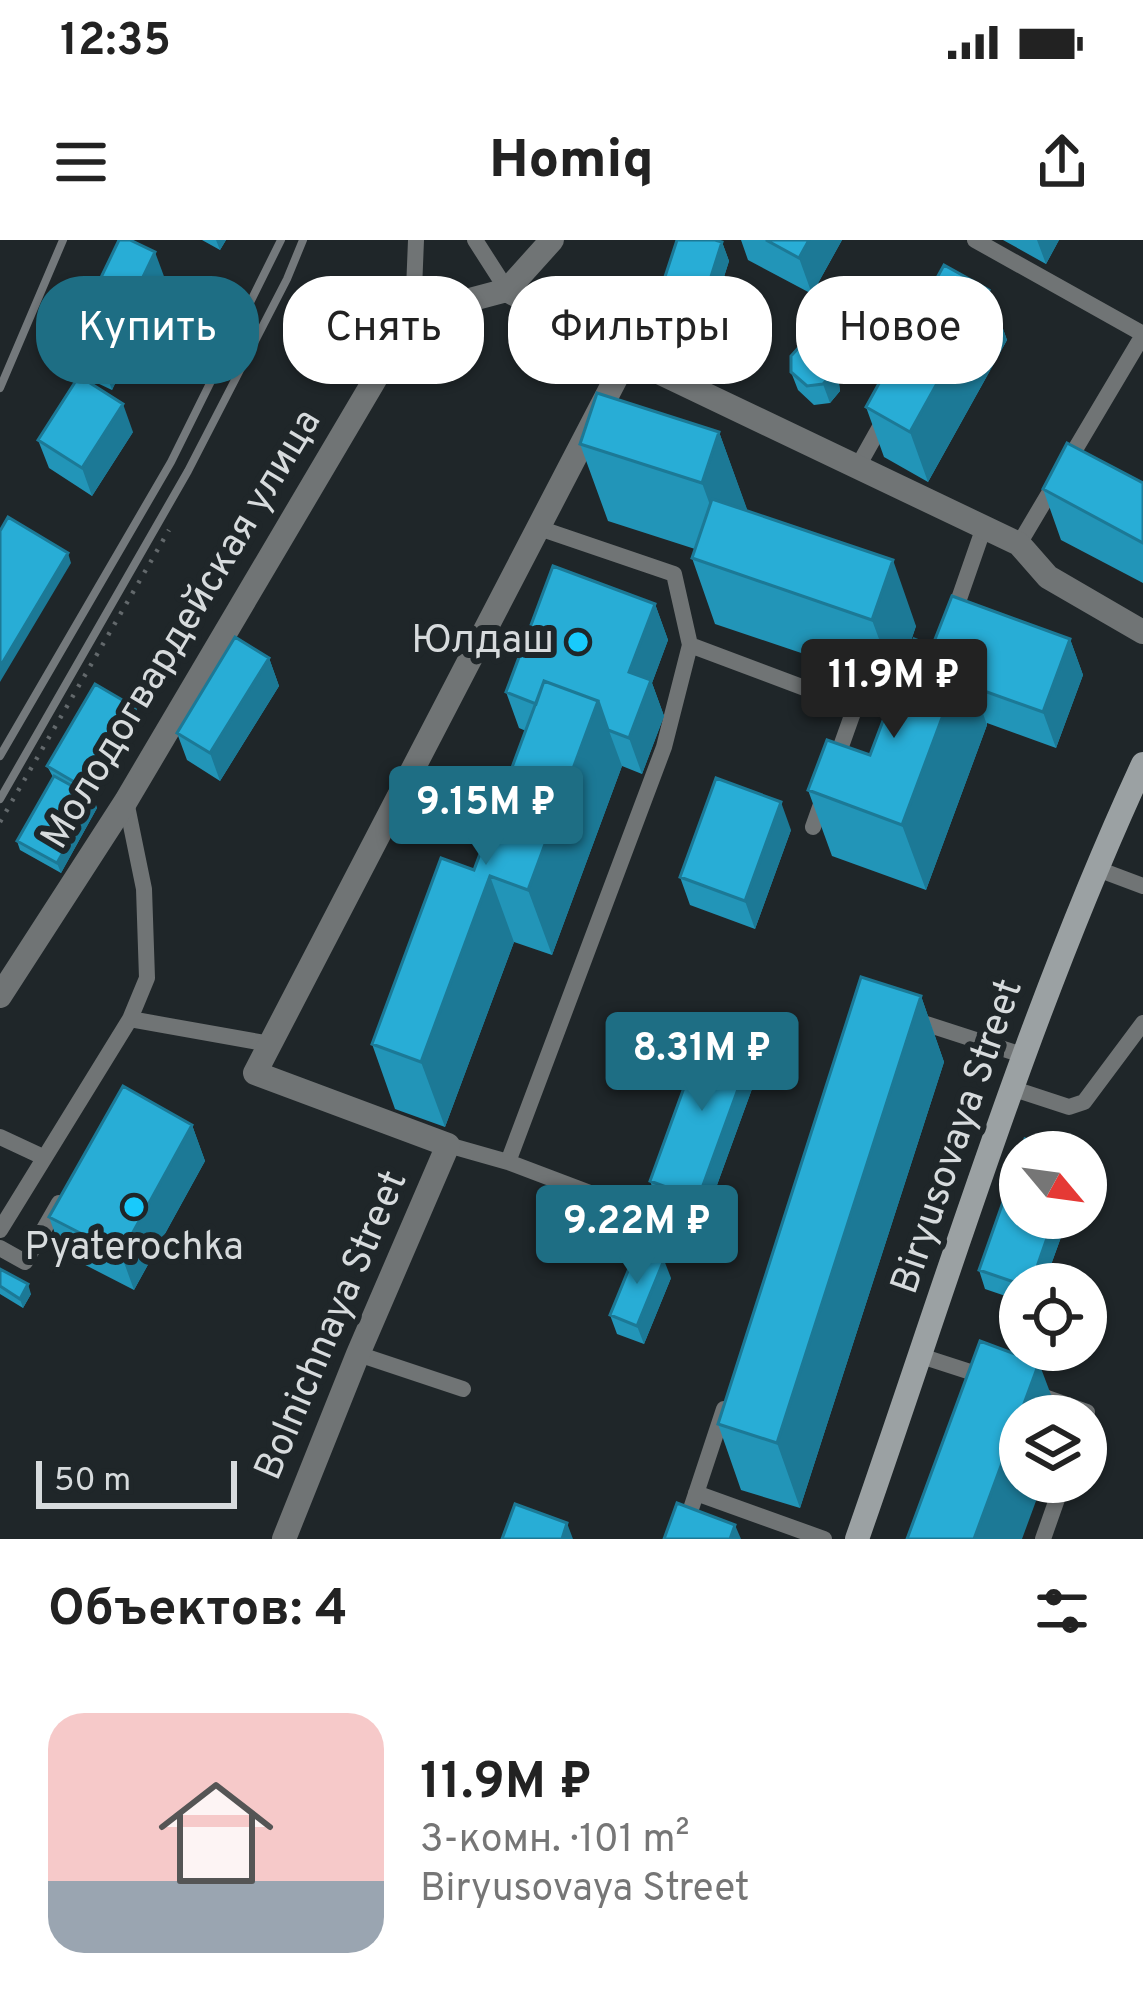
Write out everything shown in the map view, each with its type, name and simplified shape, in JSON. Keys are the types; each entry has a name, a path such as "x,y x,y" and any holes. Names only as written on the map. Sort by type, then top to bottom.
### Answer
{"main road":[{"name":"Biryusovaya Street","path":"857,1539 1022,1055 1095,868 1143,764"}],"street":[{"path":"484,296 507,290 552,240"},
{"name":"Молодогвардейская улица","path":"0,996 126,801 372,384"},
{"path":"270,1044 613,384"},
{"path":"683,384 1018,544 1048,578 1143,632"},
{"name":"Bolnichnaya Street","path":"270,1044 255,1073 448,1145 284,1539"}],"lane":[{"path":"415,276 416,240"},
{"path":"475,240 507,290"},
{"path":"974,240 1143,334 1018,544"},
{"path":"857,468 899,392"},
{"path":"947,631 984,527"},
{"path":"508,1162 664,747 690,645 674,574 539,528"},
{"path":"690,645 855,707 813,827"},
{"path":"0,1230 130,1019 147,978 144,889 126,801"},
{"path":"1095,868 1143,886"},
{"path":"898,1015 1022,1055"},
{"path":"130,1019 270,1044"},
{"path":"1011,1088 1069,1107 1084,1102 1143,1023"},
{"path":"0,1137 43,1156"},
{"path":"448,1145 508,1162 676,1226"},
{"path":"0,1248 25,1262 69,1186"},
{"path":"358,1354 463,1389"},
{"path":"921,1356 1006,1384"},
{"path":"979,1397 986,1377"},
{"path":"681,1539 734,1381"},
{"path":"1026,1391 1038,1395"},
{"path":"695,1493 824,1539"},
{"path":"1043,1539 1056,1503"}],"path":[{"path":"0,822 169,530"}],"building":[{"path":"119,240 155,252 143,276 102,276"},
{"path":"677,240 722,242 711,276 665,276"},
{"path":"766,240 809,240 799,258"},
{"path":"944,265 964,276 938,276"},
{"path":"796,351 796,376 791,372 791,356"},
{"path":"74,384 92,384 123,404 82,468 38,440"},
{"path":"879,384 937,384 910,432 866,407"},
{"path":"597,393 719,432 702,483 580,444"},
{"path":"1067,443 1143,483 1143,543 1043,489"},
{"path":"712,499 893,560 872,620 692,558"},
{"path":"8,517 68,553 0,667 0,531"},
{"path":"553,566 655,604 629,672 651,680 629,738 608,730 598,701 544,681 536,704 506,692"},
{"path":"952,596 1070,639 1043,712 973,687 964,659 932,647"},
{"path":"235,637 269,658 210,753 177,733"},
{"path":"914,639 964,659 902,825 808,790 827,740 870,755"},
{"path":"544,681 598,701 528,890 490,876 421,1062 372,1044 441,858 474,870"},
{"path":"95,684 136,708 88,790 47,766"},
{"path":"54,776 94,798 57,863 17,841"},
{"path":"716,778 781,802 745,901 680,877"},
{"path":"861,977 921,996 777,1443 718,1424"},
{"path":"705,1030 753,1048 698,1199 650,1181"},
{"path":"123,1086 192,1125 121,1254 49,1217"},
{"path":"999,1213 999,1239 1047,1239 1038,1263 999,1263 999,1277 979,1270"},
{"path":"637,1249 664,1260 637,1326 610,1315"},
{"path":"0,1269 28,1284 20,1299 0,1286"},
{"path":"980,1341 999,1348 999,1371 1036,1371 1027,1395 999,1395 999,1471 974,1539 907,1539"},
{"path":"677,1503 735,1525 730,1539 664,1539"},
{"path":"515,1504 567,1523 562,1539 502,1539"}],"railway":[{"path":"0,388 63,240"},
{"path":"0,756 171,462 281,240"},
{"path":"0,799 188,471 303,240"}],"place":[{"name":"Юлдаш","path":"578,642"},
{"name":"Pyaterochka","path":"134,1207"}]}
